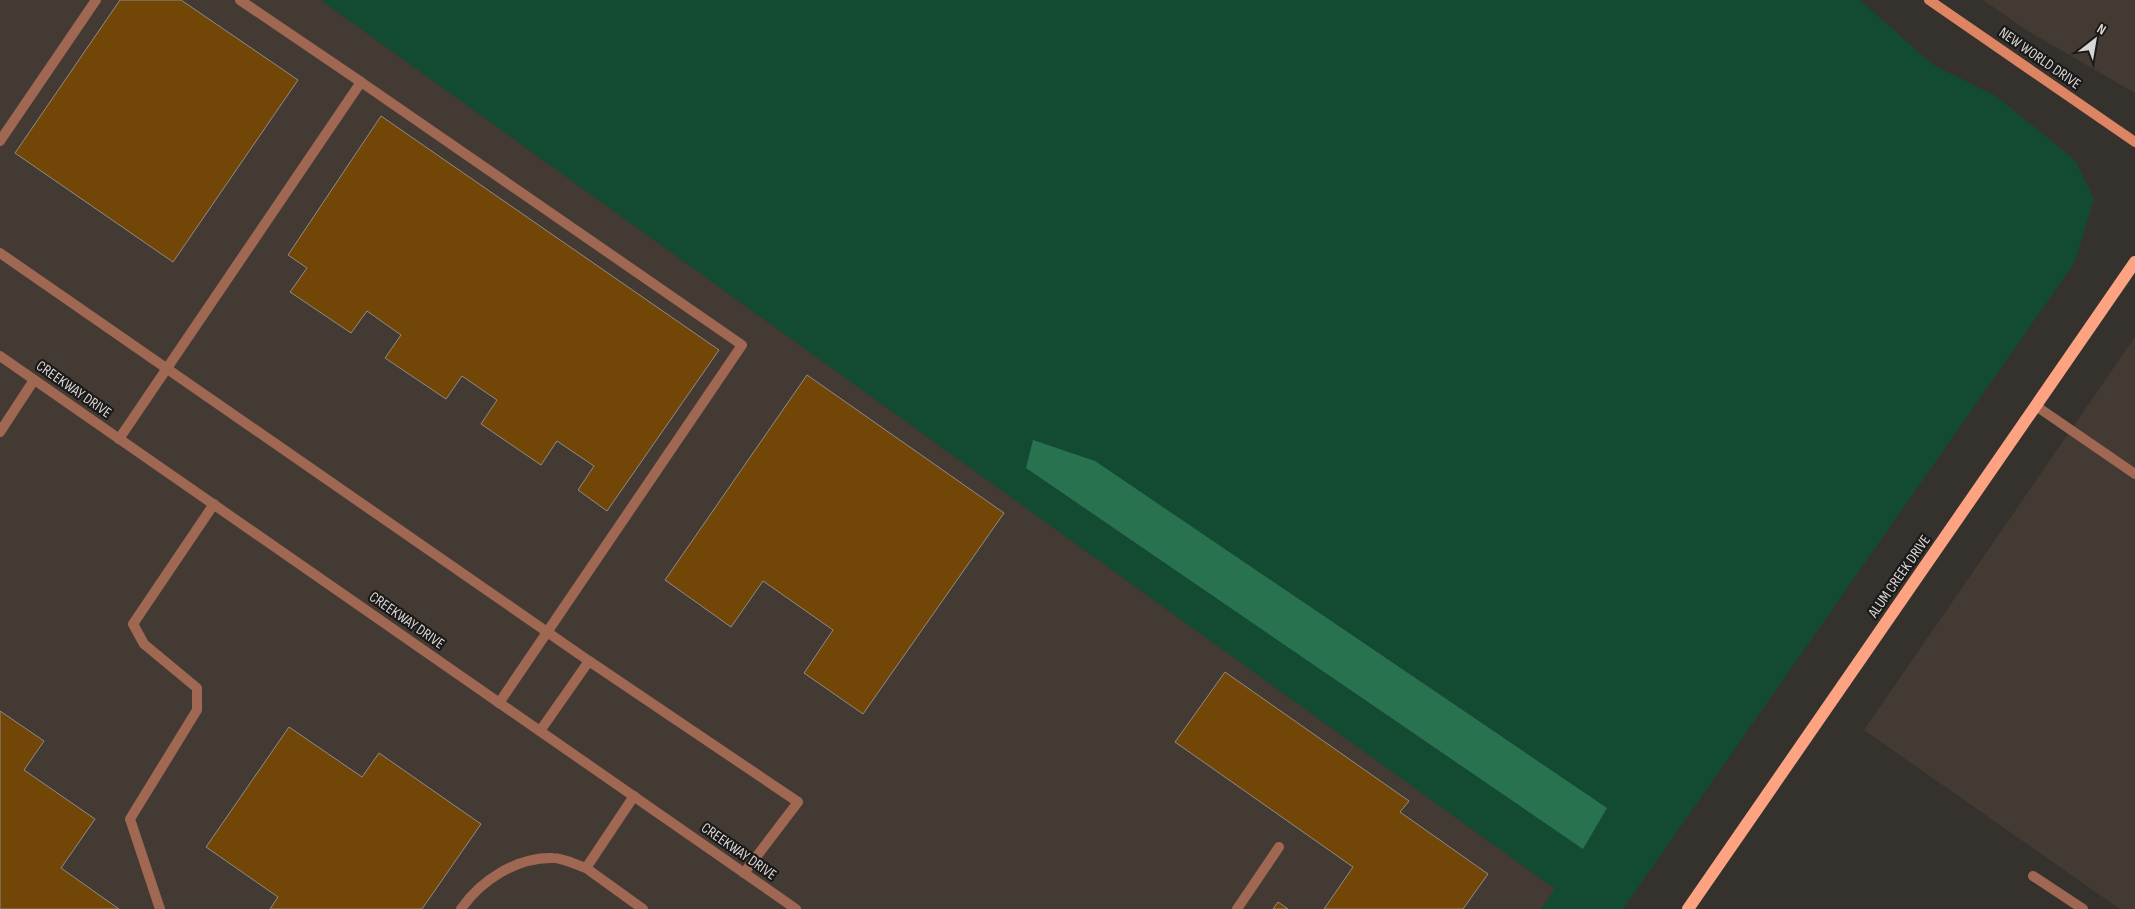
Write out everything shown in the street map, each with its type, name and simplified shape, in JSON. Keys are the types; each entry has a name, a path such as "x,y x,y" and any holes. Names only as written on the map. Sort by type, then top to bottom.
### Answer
{"main road":[{"name":"ALUM CREEK DRIVE","path":"1688,909 2135,262"}],"street":[{"path":"0,141 96,0"},
{"path":"240,0 742,346 548,633 499,702"},
{"name":"NEW WORLD DRIVE","path":"1929,0 2135,142"},
{"path":"119,439 361,82"},
{"path":"0,253 548,633 798,802 744,873"},
{"name":"CREEKWAY DRIVE","path":"0,356 796,909"},
{"path":"0,432 34,380"},
{"path":"2036,406 2135,474"},
{"path":"160,909 130,819 197,710 197,688 144,644 133,624 214,504"},
{"path":"540,731 589,661"},
{"path":"586,868 634,796"},
{"path":"1237,909 1279,847"},
{"path":"461,909 471,894 493,878 529,859 555,858 586,868 642,909"},
{"path":"2033,876 2083,909"}],"shaded area":[{"path":"0,0 321,0 1555,889 1541,909 0,909"},
{"path":"1983,0 2135,0 2135,93 2028,31"},
{"path":"2135,337 2135,909 2120,909 1864,730"}],"green space":[{"path":"321,0 1860,0 1932,64 1996,96 2075,160 2094,199 2075,262 1623,909 1541,909 1555,889"},
{"path":"1033,440 1095,461 1607,808 1583,849 1026,468"}],"building":[{"path":"120,0 181,0 298,80 173,262 15,153"},
{"path":"381,116 719,350 607,511 578,490 594,466 557,441 541,465 481,424 497,400 462,376 446,399 385,358 401,335 367,311 351,333 290,292 307,268 288,255"},
{"path":"807,375 1004,513 863,714 804,673 833,630 763,581 731,627 665,580"},
{"path":"1225,672 1409,801 1400,812 1488,874 1463,909 1324,909 1353,867 1175,742"},
{"path":"0,711 44,741 24,770 95,819 61,868 119,909 0,909"},
{"path":"289,727 362,777 379,753 481,824 422,909 270,909 278,897 206,847"},
{"path":"1278,902 1288,909 1273,909"}]}
